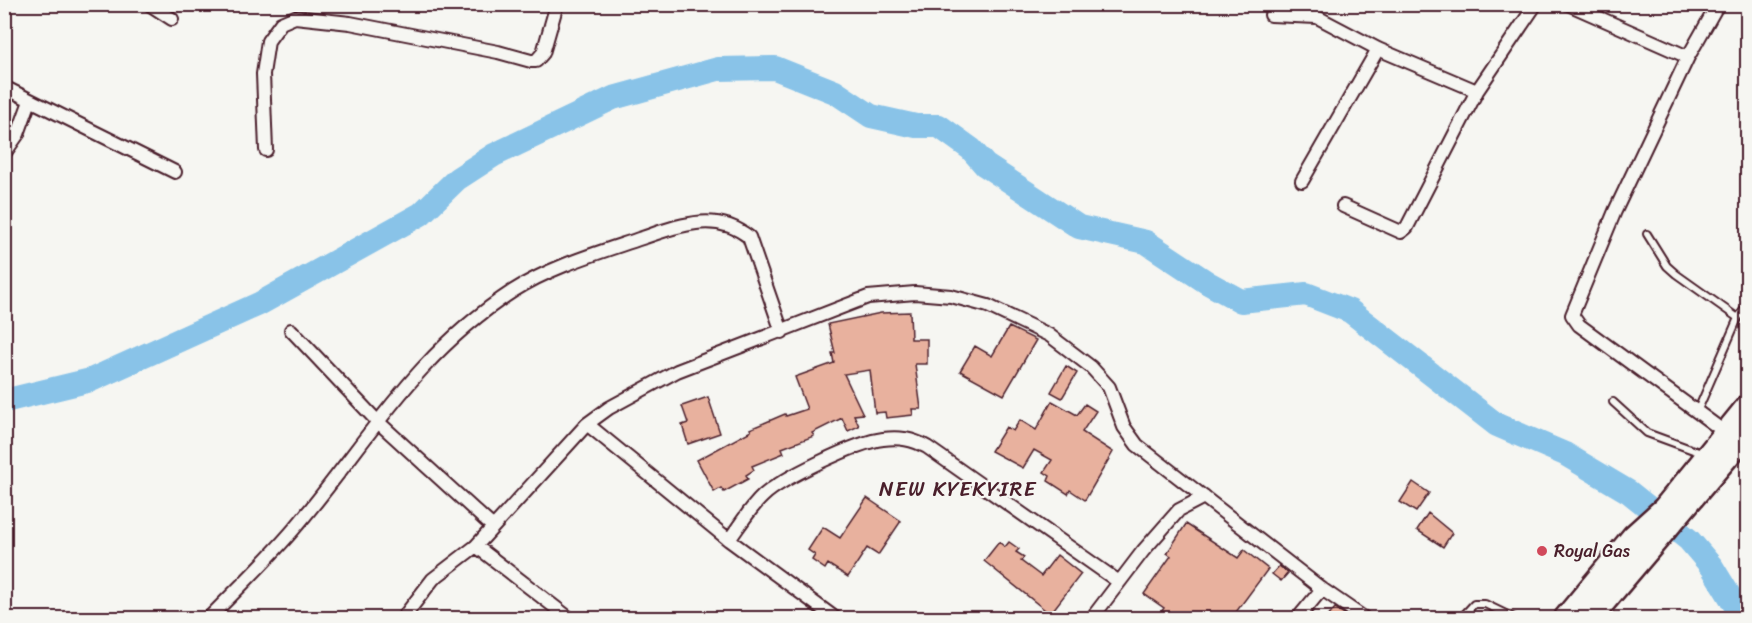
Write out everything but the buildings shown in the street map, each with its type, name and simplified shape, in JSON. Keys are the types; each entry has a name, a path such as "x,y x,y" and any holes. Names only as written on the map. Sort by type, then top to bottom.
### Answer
{"highway":[{"path":"1592,618 1656,543 1664,516 1748,405"},
{"path":"1565,618 1633,537 1664,516 1748,432"}],"street":[{"path":"149,4 172,19"},
{"path":"266,150 263,74 268,41 281,23 295,16 350,23 536,61 543,53 557,4"},
{"path":"1343,206 1388,228 1401,232 1407,227 1477,91 1536,4"},
{"path":"1568,4 1688,57"},
{"path":"1718,4 1688,57 1615,212 1572,315 1579,325 1726,433"},
{"path":"1271,15 1317,17 1378,49 1477,91"},
{"path":"1302,180 1378,49"},
{"path":"4,87 174,172"},
{"path":"4,154 18,134 30,101"},
{"path":"209,618 299,524 376,421 441,348 513,291 559,266 689,222 724,224 749,237 782,332"},
{"path":"403,618 433,579 476,546 587,424 609,408 677,371 868,297 892,294 951,296 988,306 1049,335 1091,367 1108,387 1124,427 1137,445 1322,589 1364,618"},
{"path":"291,330 376,421 493,527"},
{"path":"587,424 729,540 835,618"},
{"path":"729,540 761,498 774,487 833,458 880,439 912,439 927,447 1119,582"},
{"path":"1092,618 1179,510 1204,497"},
{"path":"476,546 569,618"},
{"path":"1298,618 1322,589"}],"lane":[{"path":"1647,234 1667,266 1738,318"},
{"path":"1697,412 1738,318 1748,304"},
{"path":"1613,402 1647,433 1708,455"},
{"path":"1461,618 1474,604 1485,604 1514,618"}],"waterway":[{"path":"4,401 91,380 259,304 421,214 457,179 494,155 613,98 718,69 775,68 835,92 871,116 916,126 939,126 971,149 985,165 1079,227 1146,242 1208,283 1241,301 1306,294 1350,311 1497,425 1565,454 1629,492 1689,540 1712,567 1743,618"}],"place":[{"name":"Royal Gas","path":"1542,551"}],"district":[{"name":"NEW KYEKYIRE","path":"958,489"}]}
